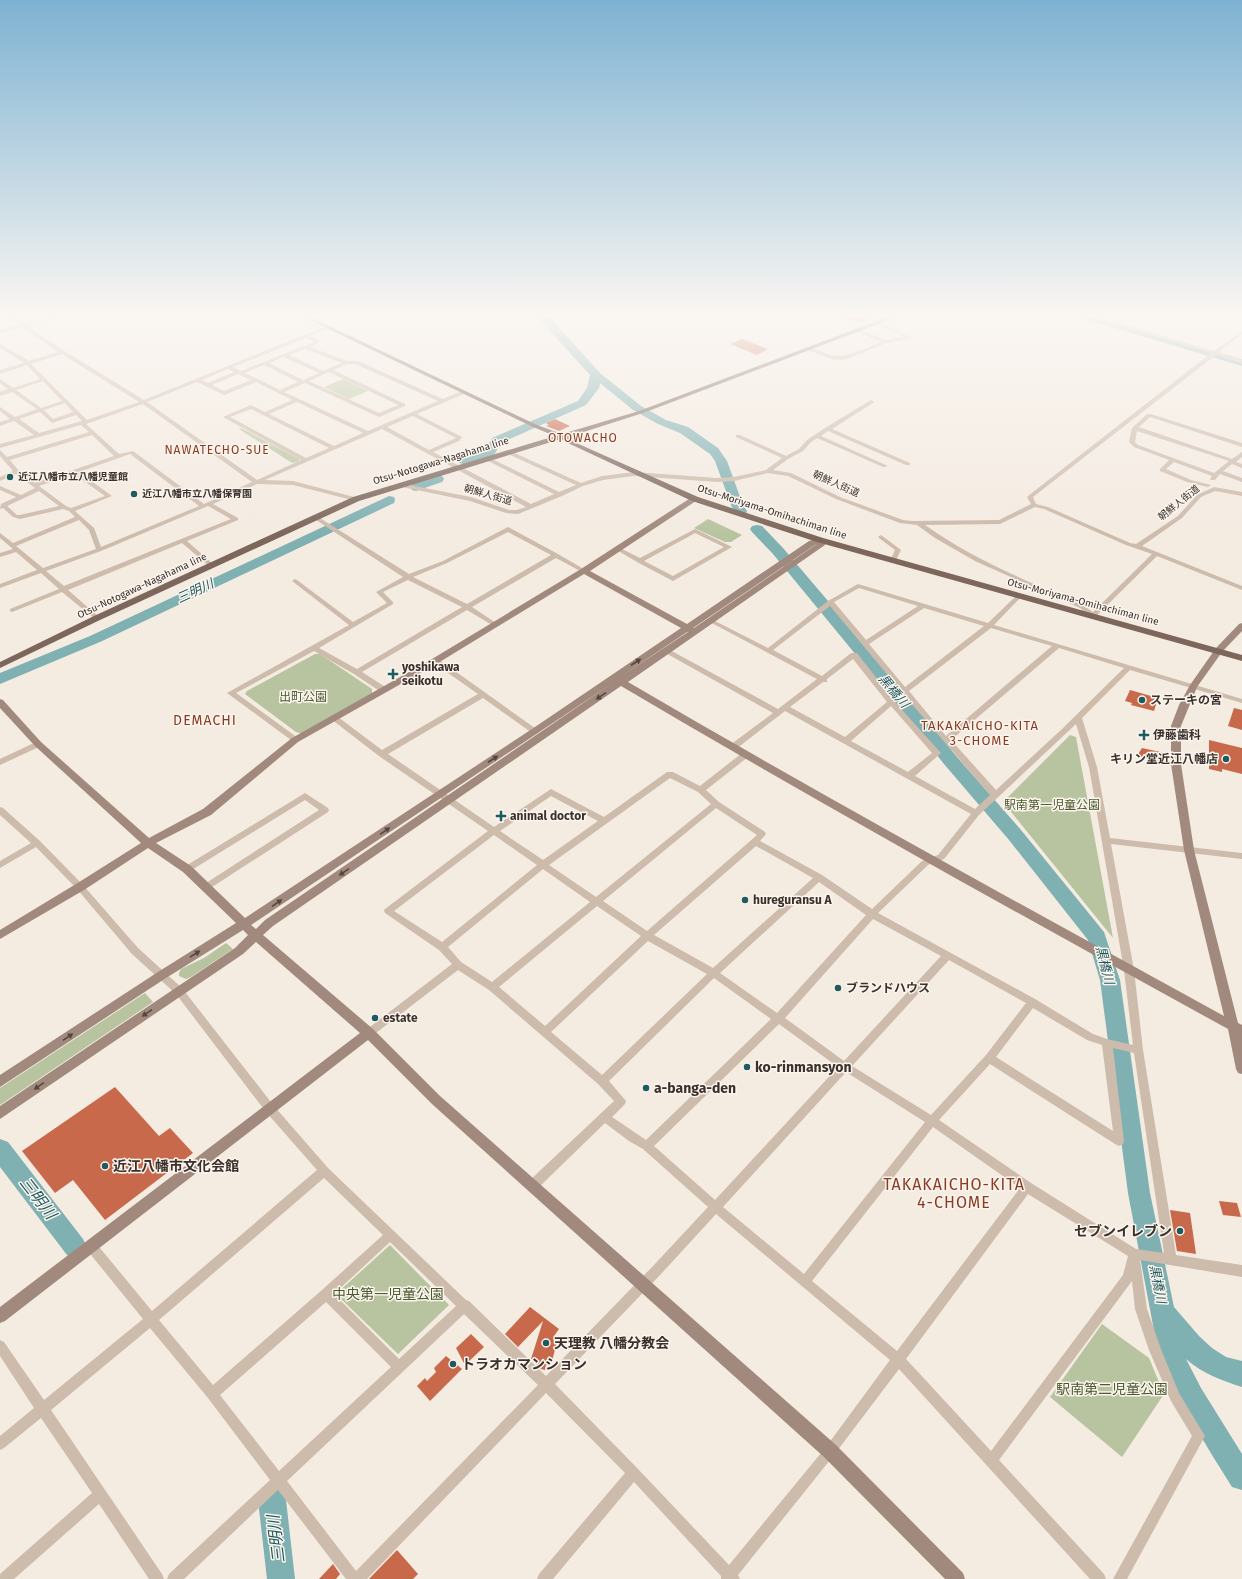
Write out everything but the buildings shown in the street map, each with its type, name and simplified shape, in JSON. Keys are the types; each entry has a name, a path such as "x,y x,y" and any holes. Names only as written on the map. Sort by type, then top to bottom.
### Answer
{"main road":[{"name":"Otsu-Moriyama-Omihachiman line","path":"453,387 531,425 562,436 572,443 644,475 695,500 820,540 1219,650 1242,658"},
{"name":"Otsu-Notogawa-Nagahama line","path":"0,665 97,618 356,499 486,458 652,409 710,387"}],"street":[{"path":"8,387 41,410 52,421 77,413"},
{"path":"0,394 22,387"},
{"path":"52,387 77,413 92,434 120,456"},
{"path":"118,387 143,402 256,482 293,483 356,499"},
{"path":"0,446 84,423 181,387"},
{"path":"211,387 224,393 240,387"},
{"path":"269,387 367,434"},
{"path":"279,392 291,387"},
{"path":"317,387 379,415 404,405 361,387"},
{"path":"410,387 442,401"},
{"path":"1172,387 1030,497 1034,505 1046,508 1128,544 1157,553 1242,588"},
{"path":"0,586 99,550 206,505 333,448 464,392"},
{"path":"265,414 296,400"},
{"path":"0,424 66,401"},
{"path":"768,471 786,458 801,450 809,441 871,402"},
{"path":"306,461 226,417 251,407 333,448"},
{"path":"0,409 38,435"},
{"path":"392,410 405,417"},
{"path":"413,414 459,437 457,440 429,452"},
{"path":"1242,445 1149,416 1135,428 1132,442 1136,446 1172,460 1242,480"},
{"path":"382,427 531,507"},
{"path":"1135,428 1242,466"},
{"path":"827,429 908,464"},
{"path":"6,459 92,434"},
{"path":"738,436 786,458"},
{"path":"817,436 885,466"},
{"path":"0,452 17,472 64,507 71,510 92,529 99,550"},
{"path":"12,610 236,519 206,505 131,452 37,487 1,506 15,516 20,517 64,507"},
{"path":"508,452 581,485"},
{"path":"1172,460 1162,470 1189,481 1211,487 1217,473 1241,455"},
{"path":"486,458 560,495"},
{"name":"朝鮮人街道","path":"399,485 471,499 508,512 518,512 581,485 602,478 625,475 644,475 717,480 734,479 768,471 789,474 838,498 902,522 1000,522 1034,505"},
{"path":"0,472 17,472"},
{"path":"0,479 17,472"},
{"path":"71,510 109,496 75,472"},
{"name":"朝鮮人街道","path":"1137,546 1180,517 1199,496 1211,487 1242,494"},
{"path":"0,488 20,497"},
{"path":"0,935 80,887 148,843 207,812 295,740 335,719 435,661 584,571 695,500"},
{"path":"315,517 408,577 469,608 494,624"},
{"path":"0,555 79,518"},
{"path":"919,523 936,537 996,568 1082,607 1093,616 1157,553"},
{"path":"295,740 231,693 314,648 391,603 379,592 408,577 445,562 508,529 691,630"},
{"path":"618,549 639,561 673,579 728,547 695,531 639,561"},
{"path":"0,535 65,589 97,618"},
{"path":"882,537 898,550 893,560"},
{"path":"0,1113 239,951 269,923 448,800 617,680 795,559 821,546 820,540"},
{"path":"183,541 212,565"},
{"path":"357,672 469,608 556,555"},
{"path":"0,1082 162,975 244,924 535,731 666,651 691,630 711,621 780,569"},
{"path":"295,581 353,625"},
{"path":"769,650 830,602 858,586 1242,701"},
{"path":"847,740 891,702 906,692 990,625 1019,596"},
{"path":"830,602 994,796"},
{"path":"865,644 924,606"},
{"path":"711,621 824,680"},
{"path":"1242,626 1219,650 1193,687 1176,726 1176,764 1189,850 1238,1029 1242,1069"},
{"path":"946,740 1057,646"},
{"path":"314,648 357,672 384,690"},
{"path":"666,651 778,712"},
{"path":"734,748 778,712 786,708 824,680 854,655 891,702 936,753 908,776"},
{"path":"435,661 535,731"},
{"path":"647,1146 779,1018 872,914 925,864 931,860 941,857 976,813 1128,668"},
{"path":"617,680 745,755 931,860 1238,1029"},
{"path":"382,754 482,694"},
{"path":"0,702 38,744 148,843 187,869 256,936 369,1033 436,1100 830,1451 957,1579"},
{"path":"786,708 847,740 908,776 976,813"},
{"path":"1078,717 1093,767 1129,970 1138,1050 1171,1260"},
{"path":"335,719 448,800 544,864 647,936 714,973 779,1018 844,1066 932,1121 1027,1187 1134,1254 1242,1271"},
{"path":"0,762 38,744"},
{"path":"701,790 745,755"},
{"path":"442,946 544,864 670,774 701,790 716,804 762,834 755,842 647,936 545,1032"},
{"path":"532,1186 621,1101 602,1080 492,987 458,965 442,946 388,911 494,831 551,792 604,821"},
{"path":"187,869 305,796 325,810 206,887"},
{"path":"492,987 716,804"},
{"path":"0,810 37,843 80,887 135,951 179,991 270,1108 324,1171 547,1385 634,1473 730,1578 830,1451 1027,1187"},
{"path":"1105,840 1242,856"},
{"path":"755,842 819,877 872,914 1032,1002 1090,1037 1107,1043 1138,1050"},
{"path":"0,865 37,843"},
{"path":"602,1080 714,973 819,877"},
{"path":"358,1579 547,1385 715,1208 844,1066 948,955"},
{"path":"0,1316 458,965"},
{"path":"805,1281 932,1121 989,1058 1032,1002"},
{"path":"989,1058 1119,1141 1107,1043"},
{"path":"604,1117 647,1146 715,1208 898,1359 1099,1579"},
{"path":"0,1444 152,1319 324,1171"},
{"path":"212,1394 326,1294 390,1235"},
{"path":"91,1246 212,1394 354,1579"},
{"path":"991,1461 1128,1277 1134,1254"},
{"path":"1120,1579 1199,1436 1175,1397 1155,1350 1141,1309 1134,1254"},
{"path":"326,1294 399,1367"},
{"path":"174,1579 465,1305"},
{"path":"0,1346 157,1579"},
{"path":"544,1579 634,1473"},
{"path":"4,1579 100,1494"}],"green space":[{"path":"324,387 359,387 368,391 349,399"},
{"path":"241,428 299,459 299,461 292,463 239,429"},
{"path":"708,519 742,535 731,542 725,542 694,528"},
{"name":"出町公園","path":"315,654 320,654 372,689 372,694 304,734 296,732 245,694 247,691"},
{"name":"駅南第一児童公園","path":"1070,735 1076,737 1113,938 1003,802"},
{"path":"226,943 233,949 191,977 186,979 179,976 181,969 204,958"},
{"path":"145,993 153,1002 0,1105 0,1088"},
{"name":"中央第一児童公園","path":"390,1245 449,1305 398,1354 336,1294"},
{"name":"駅南第二児童公園","path":"1102,1324 1149,1358 1164,1394 1122,1457 1050,1397"}],"waterway":[{"name":"三明川","path":"463,460 490,452 496,441 582,403 593,387"},
{"name":"黒橋川","path":"611,387 637,408 662,422 684,430 714,451 721,461 737,505 741,511"},
{"name":"三明川","path":"416,487 438,479"},
{"name":"三明川","path":"0,679 95,639 389,500"},
{"name":"黒橋川","path":"757,529 778,551 895,691 950,760 1015,835 1097,937 1110,980 1139,1193 1172,1357 1192,1397 1221,1446 1242,1477"},
{"name":"三明川","path":"0,1149 75,1247"},
{"path":"1167,1316 1184,1338 1203,1357 1221,1367 1242,1374"},
{"name":"三明川","path":"272,1500 281,1579"}],"place":[{"name":"近江八幡市立八幡児童館","path":"10,477"},
{"name":"近江八幡市立八幡保育園","path":"134,494"},
{"name":"yoshikawa seikotu","path":"393,674"},
{"name":"ステーキの宮","path":"1142,700"},
{"name":"伊藤歯科","path":"1144,735"},
{"name":"キリン堂近江八幡店","path":"1226,759"},
{"name":"animal doctor","path":"501,816"},
{"name":"hureguransu A","path":"745,900"},
{"name":"ブランドハウス","path":"838,988"},
{"name":"estate","path":"375,1018"},
{"name":"ko-rinmansyon","path":"747,1067"},
{"name":"a-banga-den","path":"646,1088"},
{"name":"近江八幡市文化会館","path":"105,1166"},
{"name":"セブンイレブン","path":"1180,1231"},
{"name":"天理教 八幡分教会","path":"546,1343"},
{"name":"トラオカマンション","path":"453,1364"}],"district":[{"name":"OTOWACHO","path":"583,438"},
{"name":"NAWATECHO-SUE","path":"217,450"},
{"name":"DEMACHI","path":"205,720"},
{"name":"TAKAKAICHO-KITA 3-CHOME","path":"980,732"},
{"name":"TAKAKAICHO-KITA 4-CHOME","path":"954,1193"}]}
